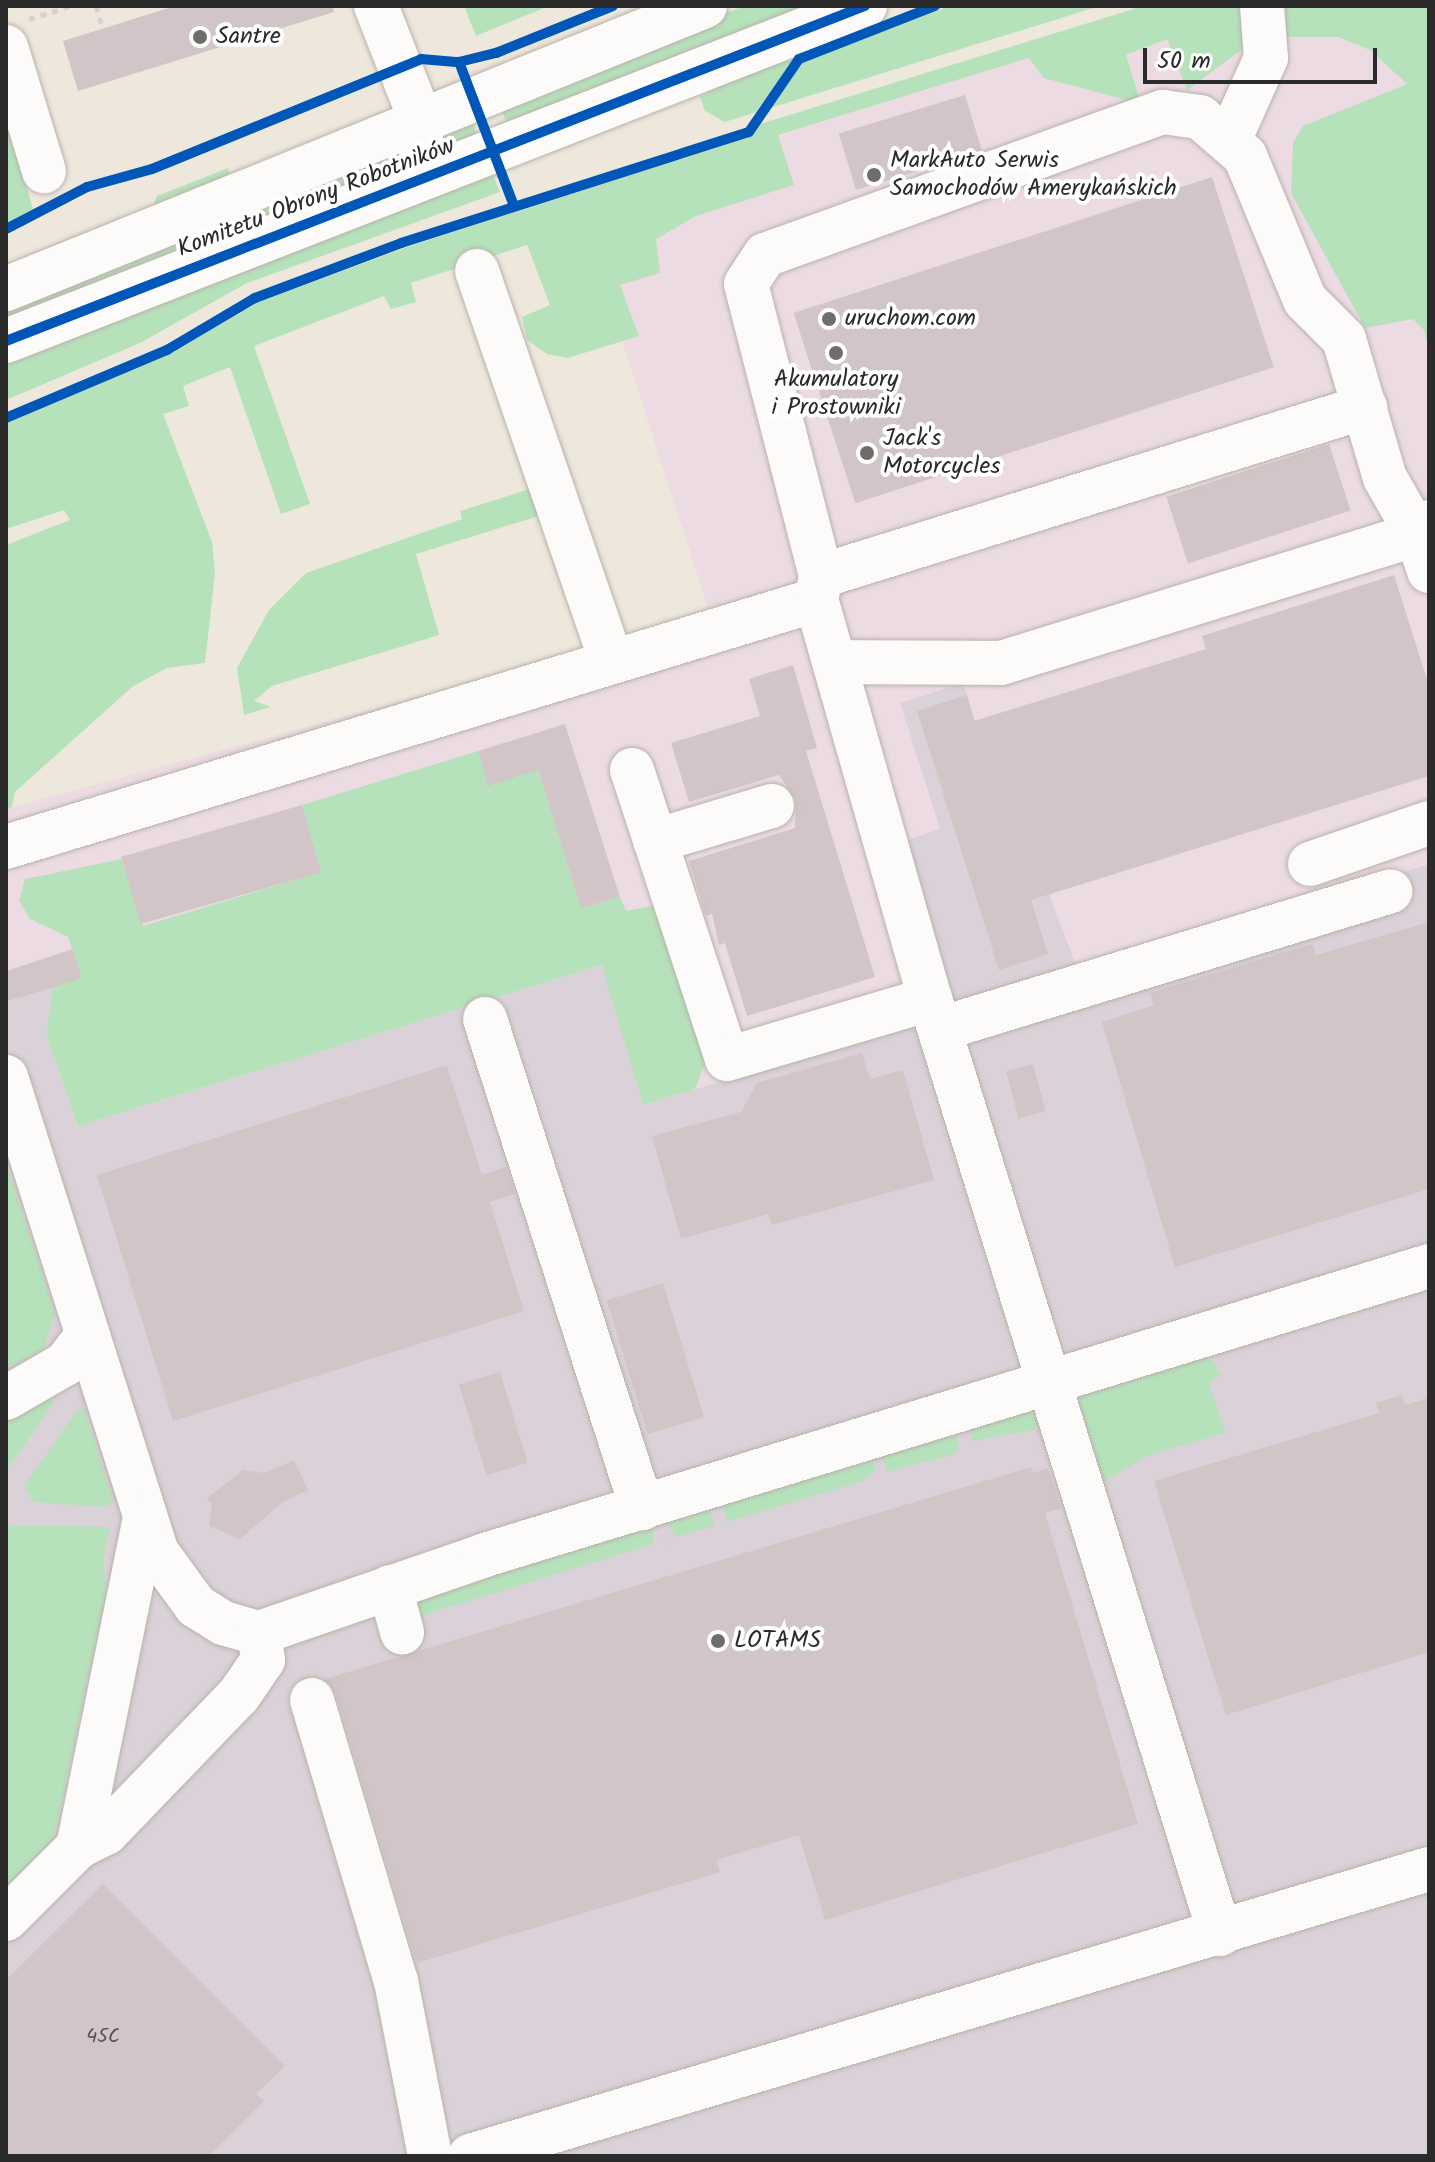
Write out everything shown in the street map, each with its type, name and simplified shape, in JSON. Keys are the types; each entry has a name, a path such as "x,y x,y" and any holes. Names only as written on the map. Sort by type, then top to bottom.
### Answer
{"street":[{"path":"376,6 421,121 420,160 408,184"},
{"name":"Komitetu Obrony Robotników","path":"6,289 705,6"},
{"name":"Komitetu Obrony Robotników","path":"6,341 865,6"},
{"path":"1230,138 1266,58 1262,6"},
{"path":"10,36 44,171"},
{"path":"835,662 1001,663 1425,542 1385,478 1344,339 1305,300 1261,185 1230,138 1200,117 1163,112 765,255 746,284 752,323 835,662 935,1014 1220,1934"},
{"path":"477,271 611,661"},
{"path":"6,847 611,661 818,588 1365,407"},
{"path":"632,770 727,1059 935,1014 1390,891"},
{"path":"655,841 772,806"},
{"path":"1310,864 1429,823"},
{"path":"485,1019 642,1508"},
{"path":"6,1077 156,1551 196,1606 223,1623 259,1633 390,1587 1429,1266"},
{"path":"6,1398 65,1364 88,1335"},
{"path":"78,1847 145,1518"},
{"path":"390,1587 402,1632"},
{"path":"6,1919 78,1847 106,1833 239,1695 263,1660 259,1633"},
{"path":"312,1700 396,1981 430,2156"},
{"path":"470,2156 1429,1869"}],"path":[{"path":"10,36 70,6"},
{"path":"96,6 103,29"}],"shaded area":[{"path":"1197,6 1429,6 1429,864 1079,973 1049,895 1031,900 962,683 900,703 940,830 900,842 951,1012 643,1105 53,984 82,978 72,950 6,971 6,809 711,617 578,204 644,177"},
{"name":"LOTAMS","path":"963,683 1031,899 1049,894 1079,973 1429,864 1429,2156 6,2156 6,1003 53,984 46,1035 78,1126 603,965 643,1105 951,1012 899,843 940,829 900,703"}],"green space":[{"path":"464,6 549,6 476,36"},
{"path":"744,6 818,6 508,126 499,105"},
{"path":"920,6 796,55 756,112 725,122 705,111 700,97 737,77"},
{"path":"950,6 1100,6 770,108 802,62"},
{"path":"1143,6 1247,6 1252,42 1187,90 1167,39 1126,55 1141,104 1044,78 1029,58 778,135 794,185 696,216 656,239 660,273 620,285 639,336 568,358 547,354 527,340 522,317 550,305 527,245 411,283 416,302 391,309 384,296 254,346 310,504 281,514 230,367 183,386 189,406 163,414 212,542 215,573 205,663 167,668 132,687 15,792 12,807 6,809 6,545 70,520 64,510 6,529 6,423 172,353 259,302 410,246 752,136 760,124"},
{"path":"1283,6 1429,6 1429,350 1424,330 1413,319 1365,328 1291,193 1293,143 1303,126 1407,84 1370,50 1338,37 1287,37"},
{"path":"6,115 33,209 6,223"},
{"path":"470,116 478,138 442,150 443,135"},
{"path":"406,143 409,154 389,172 6,321 6,306"},
{"path":"228,168 232,180 152,208 157,196"},
{"path":"491,170 500,192 247,283 140,343 6,400 6,359"},
{"path":"536,487 545,514 416,554 439,635 272,686 254,701 271,707 244,715 237,668 269,610 306,573 462,519 460,511"},
{"path":"478,751 488,785 538,770 581,908 620,897 626,911 657,905 705,1063 695,1089 643,1105 602,965 78,1126 46,1035 53,984 82,978 68,937 30,919 19,901 25,879 122,859 143,926 321,872 302,805"},
{"path":"6,1163 55,1314 43,1349 6,1369"},
{"path":"1206,1351 1221,1375 1209,1383 1225,1433 1149,1455 1105,1481 1098,1480 1067,1396"},
{"path":"46,1396 54,1402 6,1471 6,1412"},
{"path":"1039,1405 1041,1424 1032,1430 973,1441 970,1423"},
{"path":"78,1409 84,1409 113,1501 104,1507 33,1502 24,1486"},
{"path":"954,1429 959,1447 954,1454 888,1472 881,1454"},
{"path":"872,1457 876,1469 863,1481 727,1522 722,1501"},
{"path":"709,1505 714,1526 676,1537 664,1520"},
{"path":"653,1524 653,1544 414,1618 405,1597"},
{"path":"6,1525 110,1527 103,1559 106,1589 48,1854 6,1895"}],"building":[{"path":"175,6 333,6 334,12 78,91 63,41"},
{"path":"965,95 982,151 856,190 839,134"},
{"path":"1212,177 1274,367 855,503 794,313"},
{"path":"1329,444 1351,511 1188,563 1166,497"},
{"path":"1394,575 1429,686 1429,776 1031,900 1048,954 999,970 917,711 967,695 974,721 1206,649 1202,636"},
{"path":"793,665 817,748 806,751 875,977 747,1016 725,943 719,945 712,914 706,916 689,861 795,828 796,800 779,775 689,802 671,743 760,716 749,679"},
{"path":"565,724 620,897 581,908 538,770 488,786 478,751"},
{"path":"302,805 321,872 141,924 121,857"},
{"path":"1429,922 1429,1189 1175,1267 1102,1022 1154,1005 1150,993 1205,976 1312,944 1316,955"},
{"path":"73,949 82,978 6,1002 6,971"},
{"path":"862,1053 870,1079 903,1070 934,1180 772,1225 768,1214 681,1239 652,1136 741,1112 757,1083"},
{"path":"1033,1064 1046,1111 1019,1119 1006,1071"},
{"path":"447,1065 482,1175 506,1167 515,1194 490,1202 524,1311 173,1421 97,1175"},
{"path":"663,1283 704,1417 648,1434 607,1300"},
{"path":"500,1372 528,1463 487,1475 459,1385"},
{"path":"1402,1395 1405,1405 1429,1398 1429,1652 1226,1715 1154,1481 1379,1413 1376,1403"},
{"path":"294,1460 308,1490 284,1501 240,1539 209,1526 212,1504 207,1498 243,1470 264,1473"},
{"path":"1031,1467 1033,1473 1048,1468 1061,1508 1045,1513 1138,1824 825,1920 799,1835 716,1860 720,1872 417,1963 336,1693 325,1679"},
{"path":"103,1884 285,2066 256,2094 264,2101 209,2156 6,2156 6,1980"}],"cycle path":[{"path":"6,229 87,187 152,169 421,59 459,62 496,53 613,6"},
{"path":"6,341 865,6"},
{"path":"6,418 167,350 255,298 401,243 749,132 799,59 935,6"},
{"path":"459,62 514,206"}],"place":[{"name":"Santre","path":"200,37"},
{"name":"MarkAuto Serwis Samochodów Amerykańskich","path":"874,175"},
{"name":"uruchom.com","path":"829,319"},
{"name":"Akumulatory i Prostowniki","path":"836,353"},
{"name":"Jack's Motorcycles","path":"867,453"},
{"name":"LOTAMS","path":"718,1641"}]}
